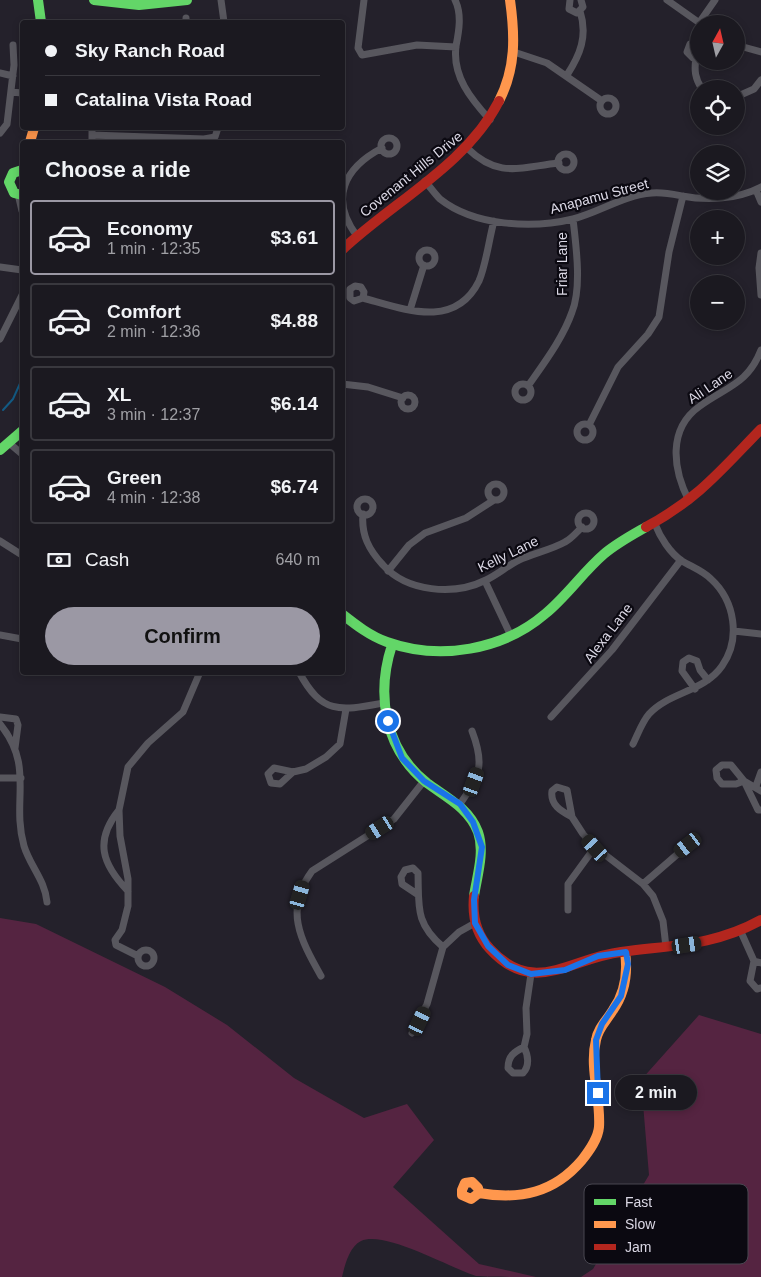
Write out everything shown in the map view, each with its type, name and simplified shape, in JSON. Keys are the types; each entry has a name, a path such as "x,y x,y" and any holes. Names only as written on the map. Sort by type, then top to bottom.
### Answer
{"street":[{"path":"42,0 42,20"},
{"path":"94,0 139,5 187,0"},
{"path":"221,0 224,20"},
{"path":"368,0 364,0 358,48 362,55 417,45 456,47"},
{"path":"454,0 460,28 456,47 456,64 462,85 490,120"},
{"name":"Covenant Hills Drive","path":"345,247 467,148 490,120 501,98 514,52 510,0"},
{"path":"570,0 569,9 574,12 580,12"},
{"path":"580,12 583,7 581,0"},
{"path":"667,0 690,16"},
{"path":"705,15 715,0"},
{"path":"567,75 578,59 584,41 584,22 580,12"},
{"path":"690,44 687,49 690,57"},
{"path":"0,133 7,124 13,76 13,45"},
{"path":"745,48 761,52"},
{"path":"514,52 547,63 602,101"},
{"path":"0,73 13,76"},
{"path":"745,93 754,89 761,80"},
{"path":"11,92 20,93"},
{"path":"196,140 215,137 217,130"},
{"path":"92,135 156,140"},
{"path":"345,183 357,165 382,148"},
{"path":"467,148 486,163 499,168 516,170 559,163"},
{"path":"20,171 13,173 5,182 20,195"},
{"name":"Anapamu Street","path":"425,181 440,199 456,208 494,221 520,224 574,219 641,194 661,192 683,196 731,198 759,189"},
{"path":"759,189 761,202"},
{"path":"590,425 618,367 648,334 659,317 668,252 683,196"},
{"path":"345,216 348,224 357,236"},
{"name":"Friar Lane","path":"528,386 564,330 573,311 576,297 577,250 574,219"},
{"path":"363,298 410,310 434,313 458,307 470,294 479,279 494,221"},
{"path":"761,252 759,268 761,295"},
{"path":"410,310 424,265"},
{"path":"0,267 20,270"},
{"path":"0,337 20,299"},
{"name":"Ali Lane","path":"689,501 678,478 676,468 675,453 681,430 693,412 747,376 761,350"},
{"path":"345,384 368,387 403,398"},
{"path":"345,616 392,645 428,651 460,652 490,645 511,636 534,622 560,601 605,553 623,540 655,524 689,501 713,481 761,429"},
{"path":"0,450 20,433"},
{"path":"9,443 20,452"},
{"path":"388,571 409,545 425,533 466,518 494,500"},
{"name":"Kelly Lane","path":"363,514 364,537 372,554 388,571 404,582 429,588 454,588 485,581 513,563 565,542 582,527"},
{"path":"633,744 643,723 653,710 708,680 725,662 731,649 734,630 730,608 720,589 707,576 681,560 664,541 655,524"},
{"path":"0,541 20,554"},
{"name":"Alexa Lane","path":"551,717 612,650 681,560"},
{"path":"485,581 511,636"},
{"path":"734,630 761,634"},
{"path":"0,635 20,639"},
{"path":"392,645 384,675 384,703 402,758 424,781 460,804 473,822 482,847 474,900 475,923 488,946 508,965 531,974 565,970 598,956 715,940 742,932 761,920"},
{"path":"694,689 688,677 682,671 683,662 689,658 697,661 700,670 708,680"},
{"path":"138,956 116,944 126,914 128,891 128,879 120,836 119,810 128,767 148,743 183,712 199,675"},
{"path":"302,675 310,692 324,704 346,710 384,703"},
{"path":"293,772 326,758 340,744 346,710"},
{"path":"0,717 16,719 18,725 15,749"},
{"path":"0,724 11,737 20,762 21,824 24,846 46,887 47,902"},
{"path":"460,804 474,782 480,766 480,751 472,731"},
{"path":"761,772 758,789 744,781 751,799 758,810 761,810"},
{"path":"0,778 21,778"},
{"path":"321,976 308,953 297,926 297,906 303,884 312,871 394,819 424,781"},
{"path":"119,810 105,830 106,854 109,868 128,891"},
{"path":"572,817 595,848 643,884 653,896 660,911 666,947"},
{"path":"643,884 688,845"},
{"path":"568,910 568,884 595,848"},
{"path":"417,894 421,917 429,935 443,947"},
{"path":"412,1033 428,1004 443,947 459,932 475,923"},
{"path":"742,932 757,962 750,981 757,988 761,988"},
{"path":"478,1193 514,1198 538,1193 575,1169 589,1151 599,1132 596,1040 602,1024 621,996 628,964 626,952"},
{"path":"524,1047 527,1034 526,1008 531,974"}],"shaded area":[{"path":"0,918 36,924 165,987 227,1025 294,1078 364,1118 407,1104 434,1140 393,1187 479,1264 536,1277 476,1276 418,1251 401,1245 372,1239 361,1241 353,1247 342,1277 0,1277"},
{"path":"699,1015 761,1034 761,1277 581,1277 593,1269 596,1264 748,1264 748,1184 644,1184 649,1175 641,1080"}],"waterway":[{"path":"3,410 13,399 20,383"}],"traffic: fast":[{"path":"38,0 41,20"},
{"path":"94,0 139,5 187,0"},
{"path":"20,171 13,173 9,182 14,193 20,194"},
{"path":"0,450 20,433"},
{"path":"345,616 375,637 407,648 449,651 491,644 510,636 545,614 561,600 604,554 646,527"},
{"path":"392,645 385,682 387,720 401,754 412,769 427,783 463,810 469,816 478,832 481,848 474,896"}],"traffic: slow":[{"path":"499,101 509,76 513,52 510,0"},
{"path":"31,140 33,130"},
{"path":"479,1193 478,1188 472,1182 465,1183 462,1190 462,1195 471,1199 479,1193 494,1195 522,1194 548,1187 571,1171 593,1145 599,1127 594,1051 599,1032 623,990 626,975 625,952"}],"traffic: jam":[{"path":"345,247 449,163 485,124 499,101"},
{"path":"646,527 680,506 708,483 761,429"},
{"path":"474,896 476,924 485,943 506,963 522,971 537,973 553,971 621,952 709,940 744,929 761,920"}],"route":[{"path":"388,721 402,758 424,781 460,804 473,822 482,847 480,872 474,900 475,923 488,946 508,965 531,974 565,970 598,956 626,952 628,964 621,996 613,1011 602,1024 596,1040 596,1081 598,1093"}]}
